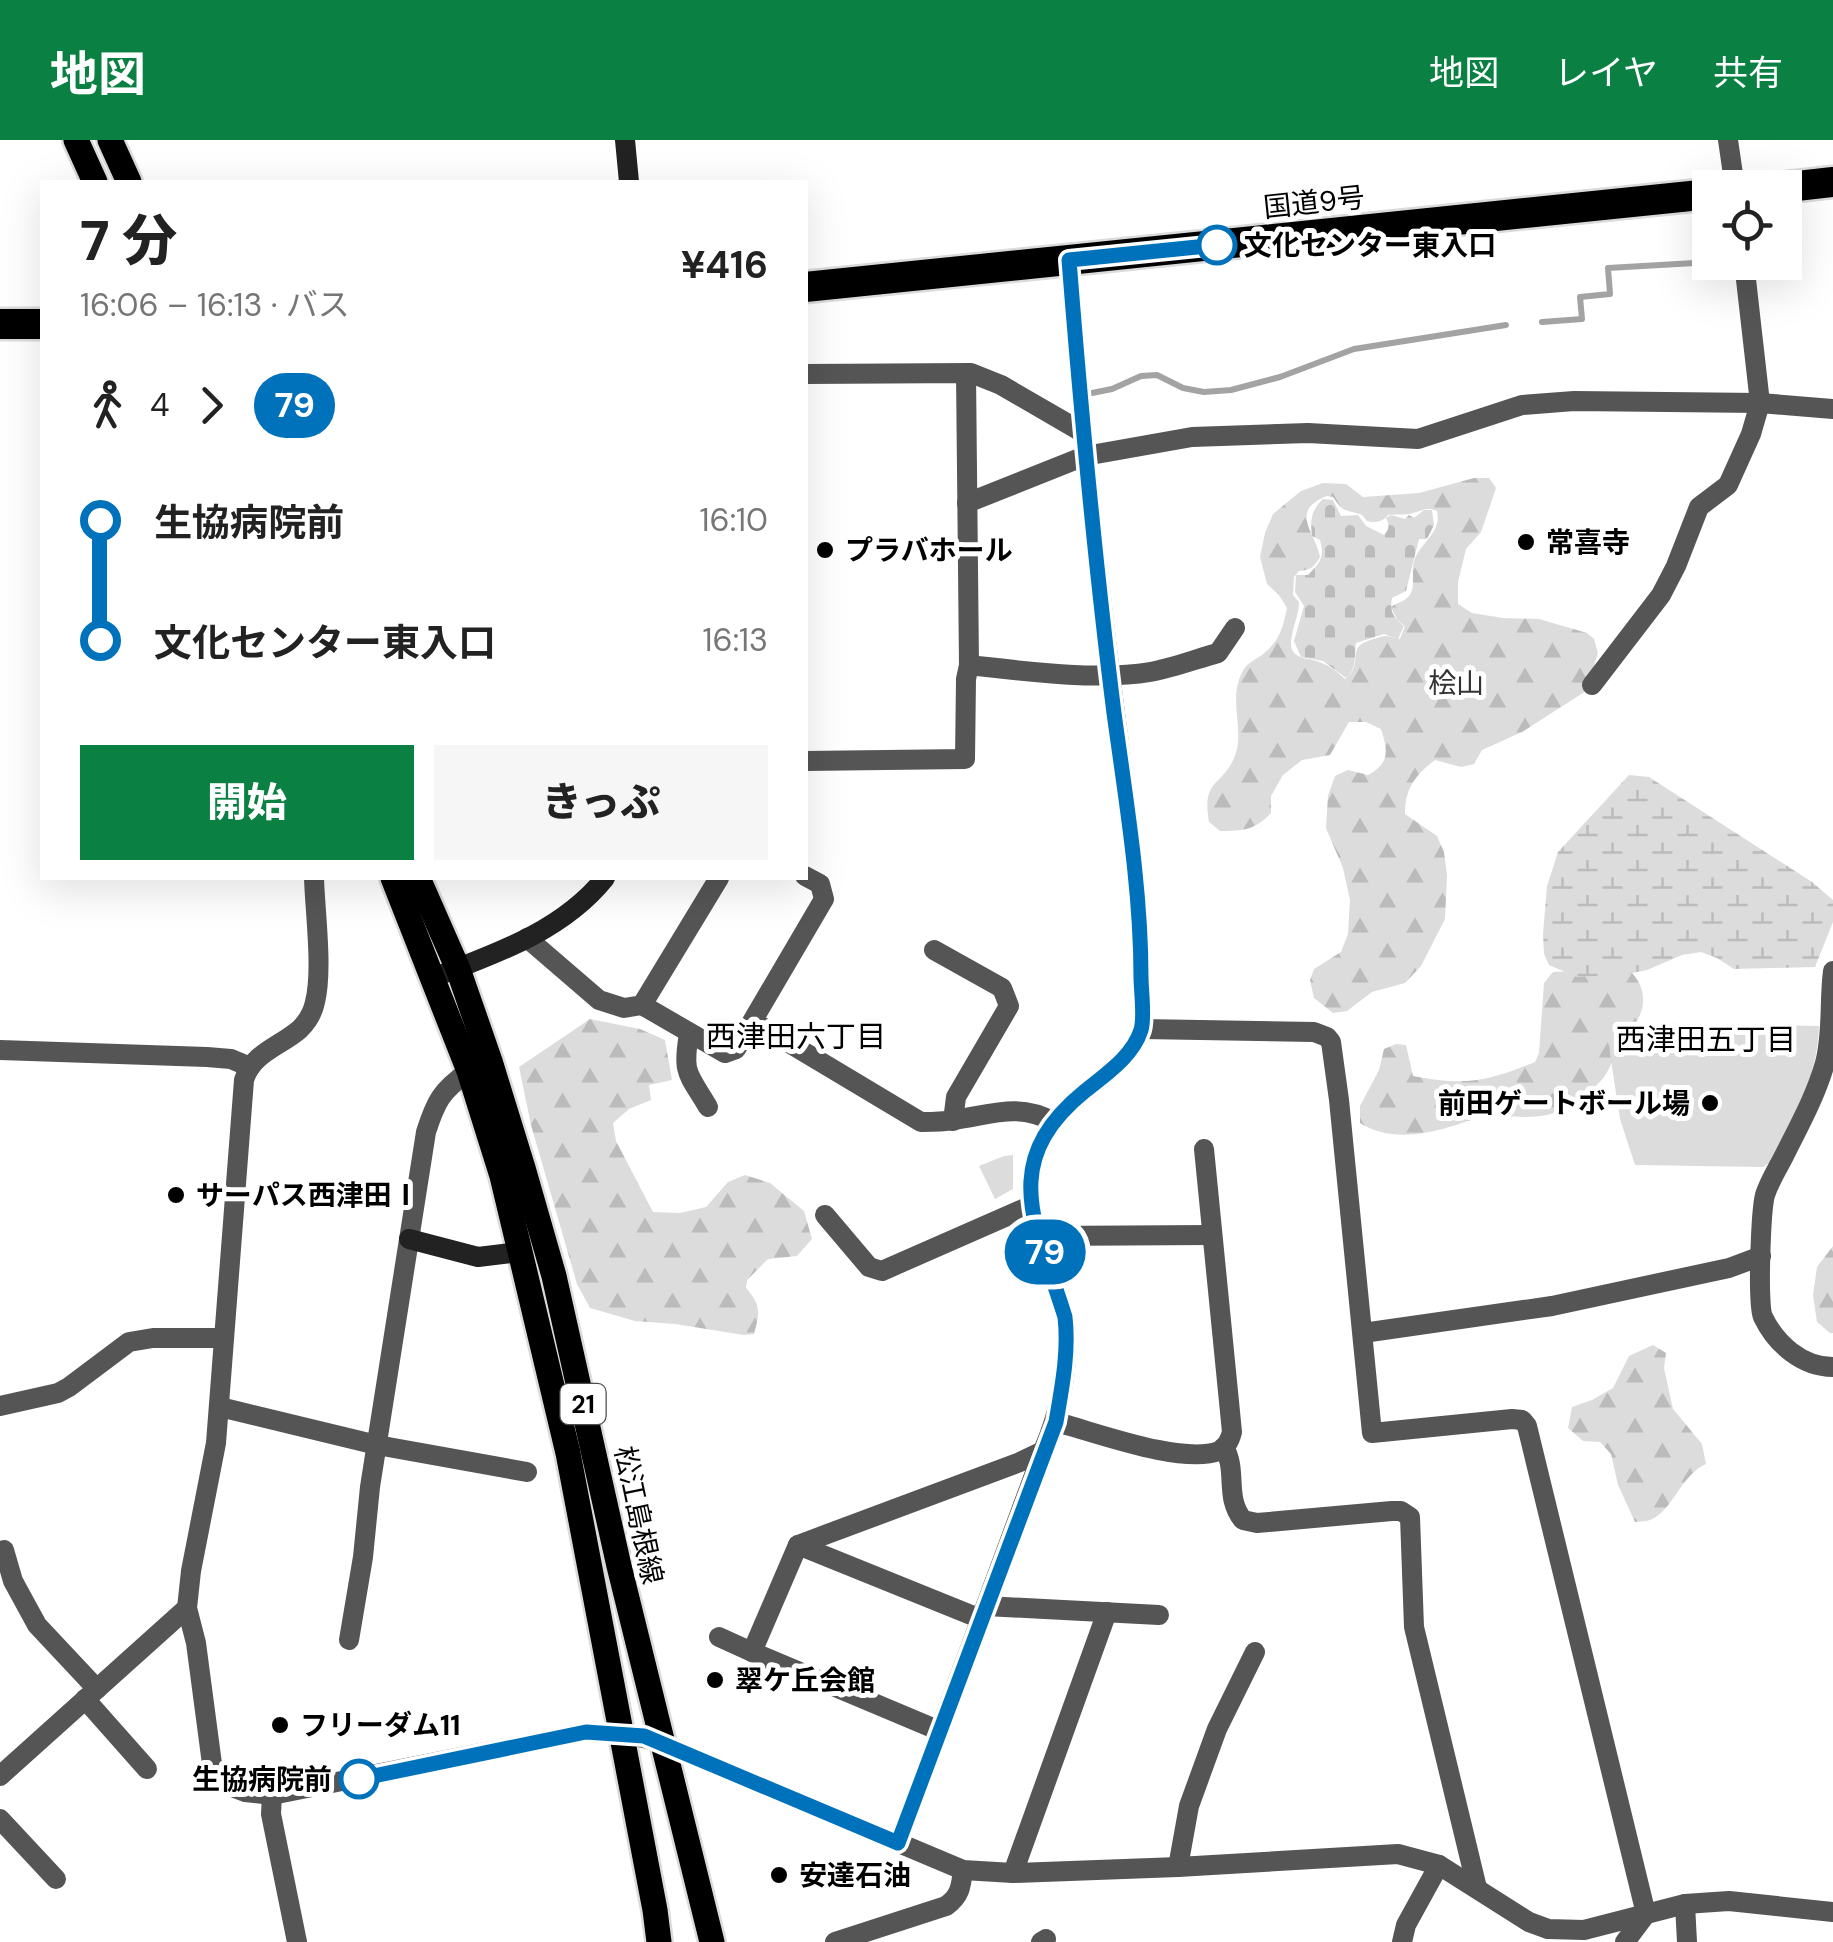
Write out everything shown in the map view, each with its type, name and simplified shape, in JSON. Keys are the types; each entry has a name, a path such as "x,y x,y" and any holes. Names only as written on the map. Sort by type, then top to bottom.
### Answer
{"highway":[{"path":"1802,185 1833,182"},
{"name":"国道9号","path":"808,288 1692,196"},
{"path":"0,324 40,324"},
{"path":"0,342 40,342"}],"main road":[{"path":"76,140 93,180"},
{"path":"110,140 128,180"},
{"name":"松江島根線","path":"394,880 446,973 518,1150 554,1276 619,1566 712,1942"},
{"name":"松江島根線","path":"419,880 469,1072 502,1176 568,1453 660,1942"}],"street":[{"path":"624,140 629,180"},
{"path":"1728,140 1732,170"},
{"path":"898,1843 1056,1422 1066,1328 1030,1206 1037,1150 1068,1105 1126,1056 1142,1029 1141,938 1135,870 1082,432 1069,260"},
{"path":"1592,685 1661,595 1699,507 1728,486 1751,434 1760,403 1746,280"},
{"path":"808,374 966,374 986,378 1082,432"},
{"path":"808,761 965,759 969,666 966,374"},
{"path":"966,503 1085,456 1192,437 1308,433 1418,439 1540,402 1760,403 1833,409"},
{"path":"969,666 1033,672 1150,672 1218,653 1235,628"},
{"path":"527,938 599,1000 624,1008 642,1005 690,1034 731,1052 754,1022 824,900 820,884 808,878"},
{"path":"314,880 314,1006 301,1028 250,1066 242,1091 220,1407 187,1608 196,1643 212,1764 232,1787 272,1795 586,1732 622,1734 662,1743 964,1870 1013,1874 1385,1854 1412,1856 1439,1865 1529,1922 1548,1929 1584,1930 1685,1904 1729,1900 1833,1912"},
{"path":"446,973 545,930 576,908 603,880"},
{"path":"642,1005 718,880"},
{"path":"934,950 1002,988 1008,1006 956,1097 953,1121"},
{"path":"1833,971 1826,1059 1816,1090 1768,1186 1761,1218 1760,1313 1798,1360 1833,1367"},
{"path":"754,1022 922,1122 1018,1111 1038,1113 1054,1122"},
{"path":"1142,1029 1314,1032 1327,1037 1333,1050 1372,1433 1512,1419 1522,1420 1528,1426 1646,1914"},
{"path":"690,1034 684,1060 686,1069 708,1107"},
{"path":"0,1050 219,1058 250,1066"},
{"path":"350,1640 426,1132 436,1102 469,1072"},
{"path":"1056,1422 1177,1455 1219,1451 1224,1447 1232,1432 1204,1149"},
{"path":"825,1215 869,1267 882,1271 1030,1206"},
{"path":"1040,1236 1212,1236"},
{"path":"408,1239 478,1257 520,1252"},
{"path":"1363,1333 1552,1306 1729,1268 1761,1256"},
{"path":"3,1402 69,1388 129,1342 152,1338 223,1338"},
{"path":"220,1407 377,1445 527,1472"},
{"path":"1224,1447 1230,1457 1234,1508 1244,1520 1257,1523 1392,1510 1401,1510 1410,1517 1414,1628 1477,1888"},
{"path":"752,1652 798,1545 1043,1451"},
{"path":"798,1545 984,1612 1159,1615"},
{"path":"4,1550 13,1581 37,1625 147,1769"},
{"path":"0,1776 187,1608"},
{"path":"1013,1874 1107,1612"},
{"path":"720,1636 940,1731"},
{"path":"1178,1867 1189,1806 1216,1729 1256,1652"},
{"path":"272,1795 271,1814 297,1942"},
{"path":"0,1819 56,1879"},
{"path":"1402,1942 1406,1925 1439,1865"},
{"path":"834,1942 884,1934 946,1906 956,1900 961,1890 964,1870"},
{"path":"1685,1904 1687,1942"},
{"path":"1625,1942 1646,1914"}],"green space":[{"name":"桧山","path":"1474,478 1489,478 1496,488 1481,532 1466,549 1458,582 1458,604 1472,613 1539,619 1587,633 1594,639 1598,653 1586,691 1522,732 1482,750 1474,764 1461,767 1435,760 1417,777 1409,790 1405,814 1437,836 1444,852 1445,919 1421,966 1405,983 1372,992 1347,1011 1333,1013 1314,998 1310,980 1314,969 1341,952 1348,934 1350,900 1343,868 1326,828 1328,796 1335,776 1348,770 1368,775 1384,761 1386,750 1381,729 1366,722 1349,722 1330,755 1302,760 1283,775 1271,796 1271,813 1254,826 1220,831 1209,822 1208,797 1236,753 1239,680 1246,667 1273,645 1287,608 1267,584 1260,557 1273,514 1301,491 1323,483 1346,484 1363,497 1419,493","holes":["1327,496 1333,497 1343,509 1370,522 1426,509 1437,511 1438,518 1415,559 1411,593 1391,607 1405,626 1400,639 1385,636 1361,644 1354,669 1345,679 1327,665 1300,657 1291,644 1299,602 1293,595 1294,577 1312,567 1320,557 1307,523 1309,508"]},
{"path":"1323,499 1333,500 1341,516 1358,515 1366,526 1384,535 1388,527 1386,518 1391,515 1414,518 1424,510 1432,510 1434,525 1427,539 1419,539 1406,591 1392,598 1393,614 1404,626 1398,639 1384,634 1356,643 1353,667 1346,678 1323,661 1301,657 1294,641 1304,606 1295,592 1296,575 1308,575 1320,559 1320,540 1312,536 1311,525 1314,511"},
{"path":"1629,775 1649,777 1812,882 1833,900 1833,922 1815,967 1734,969 1701,952 1623,975 1577,977 1549,965 1543,934 1547,886 1558,852"},
{"path":"1629,969 1642,993 1640,1015 1604,1077 1566,1107 1543,1116 1495,1116 1415,1134 1381,1132 1360,1123 1360,1106 1379,1070 1384,1049 1406,1045 1413,1076 1462,1081 1503,1074 1535,1062 1544,983 1553,972"},
{"path":"590,1019 640,1029 665,1040 672,1080 649,1085 651,1100 629,1109 613,1123 616,1141 653,1212 680,1213 706,1207 728,1182 745,1175 770,1183 804,1211 812,1239 797,1256 768,1259 747,1280 746,1288 758,1309 754,1334 635,1321 590,1308 577,1284 531,1125 519,1067"},
{"name":"前田ゲートボール場","path":"1608,1022 1819,1026 1810,1079 1774,1160 1763,1167 1635,1165 1620,1119"},
{"path":"1013,1155 1013,1189 995,1199 979,1166"},
{"path":"1833,1246 1830,1333 1817,1322 1813,1295 1817,1267"},
{"path":"1653,1345 1666,1353 1664,1368 1673,1409 1702,1444 1706,1464 1690,1476 1659,1515 1635,1522 1618,1485 1611,1454 1600,1442 1583,1441 1568,1428 1572,1407 1613,1388 1629,1356"}],"waterway":[{"path":"1542,322 1582,319 1580,297 1610,294 1608,268 1692,263"},
{"path":"1092,393 1141,376 1157,375 1183,388 1204,392 1231,390 1280,377 1354,349 1506,325"}],"bus line":[{"name":"79","path":"359,1779 586,1732 644,1736 898,1843 1056,1422 1066,1343 1065,1317 1030,1206 1032,1165 1054,1122 1068,1105 1126,1056 1142,1029 1141,938 1135,870 1082,432 1069,260 1217,245"}],"place":[{"name":"文化センター東入口","path":"1217,245"},
{"name":"常喜寺","path":"1526,542"},
{"name":"プラバホール","path":"825,550"},
{"name":"前田ゲートボール場","path":"1710,1103"},
{"name":"サーパス西津田Ⅰ","path":"176,1195"},
{"name":"翠ケ丘会館","path":"715,1680"},
{"name":"フリーダム11","path":"280,1725"},
{"name":"生協病院前","path":"359,1779"},
{"name":"安達石油","path":"779,1875"}],"district":[{"name":"西津田六丁目","path":"796,1037"},
{"name":"西津田五丁目","path":"1706,1040"}]}
